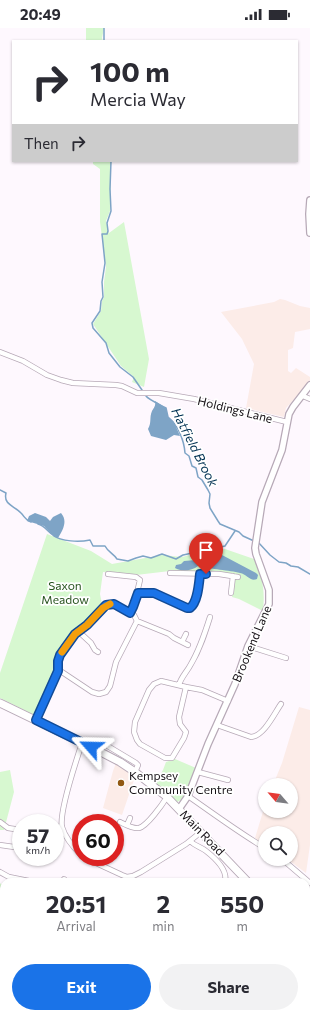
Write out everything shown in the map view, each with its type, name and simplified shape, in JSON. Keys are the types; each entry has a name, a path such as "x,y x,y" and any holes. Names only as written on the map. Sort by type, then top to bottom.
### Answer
{"main road":[{"name":"Main Road","path":"0,703 120,762 135,772 167,797 244,878"}],"street":[{"path":"310,200 310,233"},
{"name":"Holdings Lane","path":"0,352 23,361 47,375 73,383 116,385 122,386 137,393 159,393 194,399 287,422"},
{"name":"Brookend Lane","path":"179,809 188,796 228,701 248,646 270,602 270,595 266,580 256,554 256,538 262,502 282,450 287,422 293,407 310,385"},
{"path":"303,396 310,399"},
{"path":"170,573 219,574 236,576 231,592"},
{"path":"108,574 137,578 140,583 138,593 130,613"},
{"path":"138,593 154,593 190,608 194,603 199,585 200,574"},
{"path":"36,720 58,671 58,661 60,655 75,634 87,625 106,605 114,604 130,613 136,618 137,621 169,634 188,645"},
{"path":"179,686 181,678 191,664 206,634 210,617"},
{"path":"58,671 62,672 92,692 98,694 106,692 110,686 116,662 137,621"},
{"path":"78,631 98,652"},
{"path":"182,642 186,634"},
{"path":"248,646 286,658"},
{"path":"186,687 179,717 180,724 186,732 172,758 165,758 140,744 134,732 135,722 154,684 161,682 202,690 228,701"},
{"path":"217,725 251,737 256,737 262,733 281,704"},
{"path":"63,814 82,743"},
{"name":"Main Road","path":"106,745 136,763 138,765 135,772"},
{"path":"198,772 228,780"},
{"path":"188,796 238,832 258,844"},
{"path":"124,824 136,828 144,826 149,819 157,813 167,797"},
{"path":"127,825 130,818"},
{"path":"0,822 8,828 12,829"},
{"path":"64,830 72,844"},
{"path":"103,866 127,877 133,876 190,841 201,832"},
{"path":"190,841 206,851 225,870 226,878"},
{"path":"0,845 12,847"},
{"path":"291,866 305,878"},
{"path":"0,872 14,878"}],"shaded area":[{"path":"280,299 310,308 310,329 295,332 293,348 288,350 288,371 291,373 296,368 310,377 310,380 286,408 284,417 246,408 254,364 242,339 221,312 274,302"},
{"path":"299,707 310,710 310,845 306,873 296,866 298,866 298,826 259,826 261,818 298,818 298,778 276,778"},
{"path":"116,763 135,777 122,814 103,808"},
{"path":"258,828 258,840 255,838"}],"green space":[{"path":"86,28 104,28 103,40 86,40"},
{"path":"93,162 111,162 110,211 106,221 109,233 124,222 149,359 144,387 132,382 134,377 121,366 93,324 101,311 104,297 106,267 100,222 100,169 93,164"},
{"name":"Saxon Meadow","path":"47,534 91,551 112,564 162,555 182,557 205,551 225,549 254,559 263,585 263,611 232,597 235,575 219,572 192,571 170,571 136,575 103,572 100,594 102,604 85,624 72,632 61,649 56,659 55,670 34,715 0,698 0,673"},
{"path":"175,759 196,768 192,782 185,796 177,802 155,783 166,762"},
{"path":"10,770 14,792 4,830 0,830 0,772"}],"water":[{"path":"155,401 166,408 168,417 174,422 180,436 174,435 166,440 151,436 148,429"},
{"path":"35,513 46,517 50,521 53,517 61,513 64,522 63,529 58,538 54,537 44,526 27,521 29,516"},
{"path":"222,555 256,573 258,575 257,579 250,579 240,573 209,568 202,565 203,558"},
{"path":"196,560 198,566 193,569 183,570 175,568 176,565 181,564 184,561"}],"waterway":[{"name":"Hatfield Brook","path":"104,28 104,40"},
{"name":"Hatfield Brook","path":"111,162 111,211 107,223 107,234 102,234 105,263 102,282 103,297 100,311 92,323 93,328 106,343 109,353 120,367 133,377 142,390"},
{"name":"Hatfield Brook","path":"146,396 152,401 166,408 168,417 172,420 180,433 185,453 189,456 192,466 196,468 198,477 202,480 210,494 210,508 220,524 239,532 243,536 254,541"},
{"path":"0,490 6,493 6,500 8,503 31,522"},
{"path":"38,524 56,537 71,541 90,540 93,546 105,546 117,559 128,561 143,556 151,558 162,554 176,559 183,555 225,546 235,531"},
{"name":"Hatfield Brook","path":"258,542 279,562 298,567 310,574"}],"slow traffic":[{"path":"62,652 75,634 87,625 106,605 110,604"}],"place":[{"name":"Kempsey Community Centre","path":"121,783"}],"route":[{"path":"91,747 36,720 58,671 58,661 63,650 75,634 87,625 106,605 118,605 130,613 138,593 154,593 190,608 194,603 199,585 200,574 206,574"}]}
